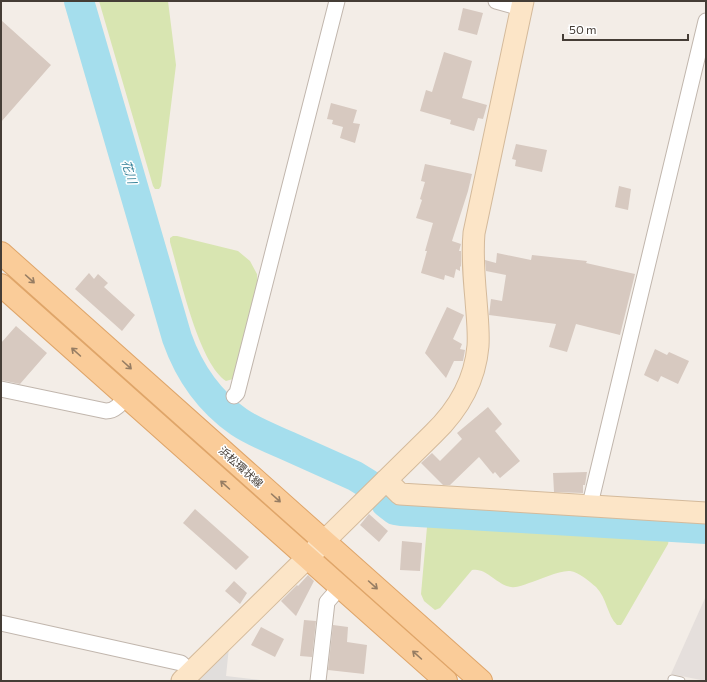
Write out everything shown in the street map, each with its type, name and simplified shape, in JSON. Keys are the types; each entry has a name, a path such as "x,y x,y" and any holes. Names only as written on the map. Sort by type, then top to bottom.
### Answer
{"main road":[{"name":"浜松環状線","path":"1,253 481,681"},
{"path":"1,284 446,681"}],"street":[{"path":"234,396 237,393 241,378 337,1"},
{"path":"1,623 181,663 187,677 448,420 468,385 475,366 478,346 478,325 473,265 474,233 522,5 496,1"},
{"path":"592,506 592,496 706,21"},
{"path":"1,389 106,411 112,411 116,408 126,396"},
{"path":"386,480 400,494 706,513"},
{"path":"318,681 327,602 340,587"}],"lane":[{"path":"672,679 681,681"}],"shaded area":[{"path":"706,596 706,681 671,674"},
{"path":"229,647 226,676 269,681 195,681"}],"green space":[{"path":"99,1 168,1 176,65 161,186 159,189 155,189 153,186"},
{"path":"173,236 238,251 250,261 257,274 258,288 233,379 226,381 216,371 199,338 191,317 170,242 170,238"},
{"path":"434,520 663,534 669,539 668,544 623,622 621,625 617,625 611,616 600,591 581,575 570,571 555,574 518,587 513,587 506,586 482,571 472,570 440,608 435,610 424,601 421,594 427,527 428,524"}],"building":[{"path":"463,8 483,13 477,35 458,30"},
{"path":"1,20 51,65 1,122"},
{"path":"444,52 472,61 462,98 487,105 483,119 478,118 474,131 450,124 451,120 420,111 426,90 432,92"},
{"path":"331,103 357,110 353,123 360,124 355,143 340,138 343,127 332,124 333,120 327,119"},
{"path":"516,144 547,150 542,172 515,166 516,160 512,159"},
{"path":"425,164 472,174 452,241 461,244 459,251 461,251 461,267 460,266 460,271 456,269 454,278 445,275 444,280 421,273 427,251 425,251 433,223 416,218 422,200 420,199 425,182 421,181"},
{"path":"619,186 631,189 628,210 615,207"},
{"path":"497,253 531,260 532,255 587,261 586,263 635,274 620,335 576,324 567,352 549,347 556,324 489,315 491,299 502,301 506,275 486,271 485,260 496,263"},
{"path":"89,273 94,279 98,274 108,283 104,287 135,315 122,331 75,289"},
{"path":"447,307 464,315 453,339 462,344 460,349 465,350 463,361 454,361 446,378 425,353"},
{"path":"16,326 47,353 20,384 1,380 1,343"},
{"path":"655,349 667,355 669,352 689,361 678,384 661,376 658,382 644,375"},
{"path":"488,407 502,424 495,431 520,461 500,478 495,472 493,474 479,457 450,485 443,485 421,463 432,453 440,461 462,439 457,433"},
{"path":"587,472 585,485 583,485 583,493 554,492 553,473"},
{"path":"195,509 249,557 236,570 183,523"},
{"path":"369,514 388,531 379,542 360,525"},
{"path":"402,541 422,543 420,571 400,570"},
{"path":"308,575 314,581 296,616 281,601"},
{"path":"234,581 247,593 240,604 225,591"},
{"path":"304,620 316,621 312,657 300,656"},
{"path":"333,625 348,627 347,642 367,645 364,674 328,670"},
{"path":"261,627 284,639 275,657 251,645"}],"waterway":[{"name":"花川","path":"79,1 177,338 194,374 218,405 239,422 263,435 355,476 368,484"},
{"path":"386,503 395,510 401,511 706,529"}]}
